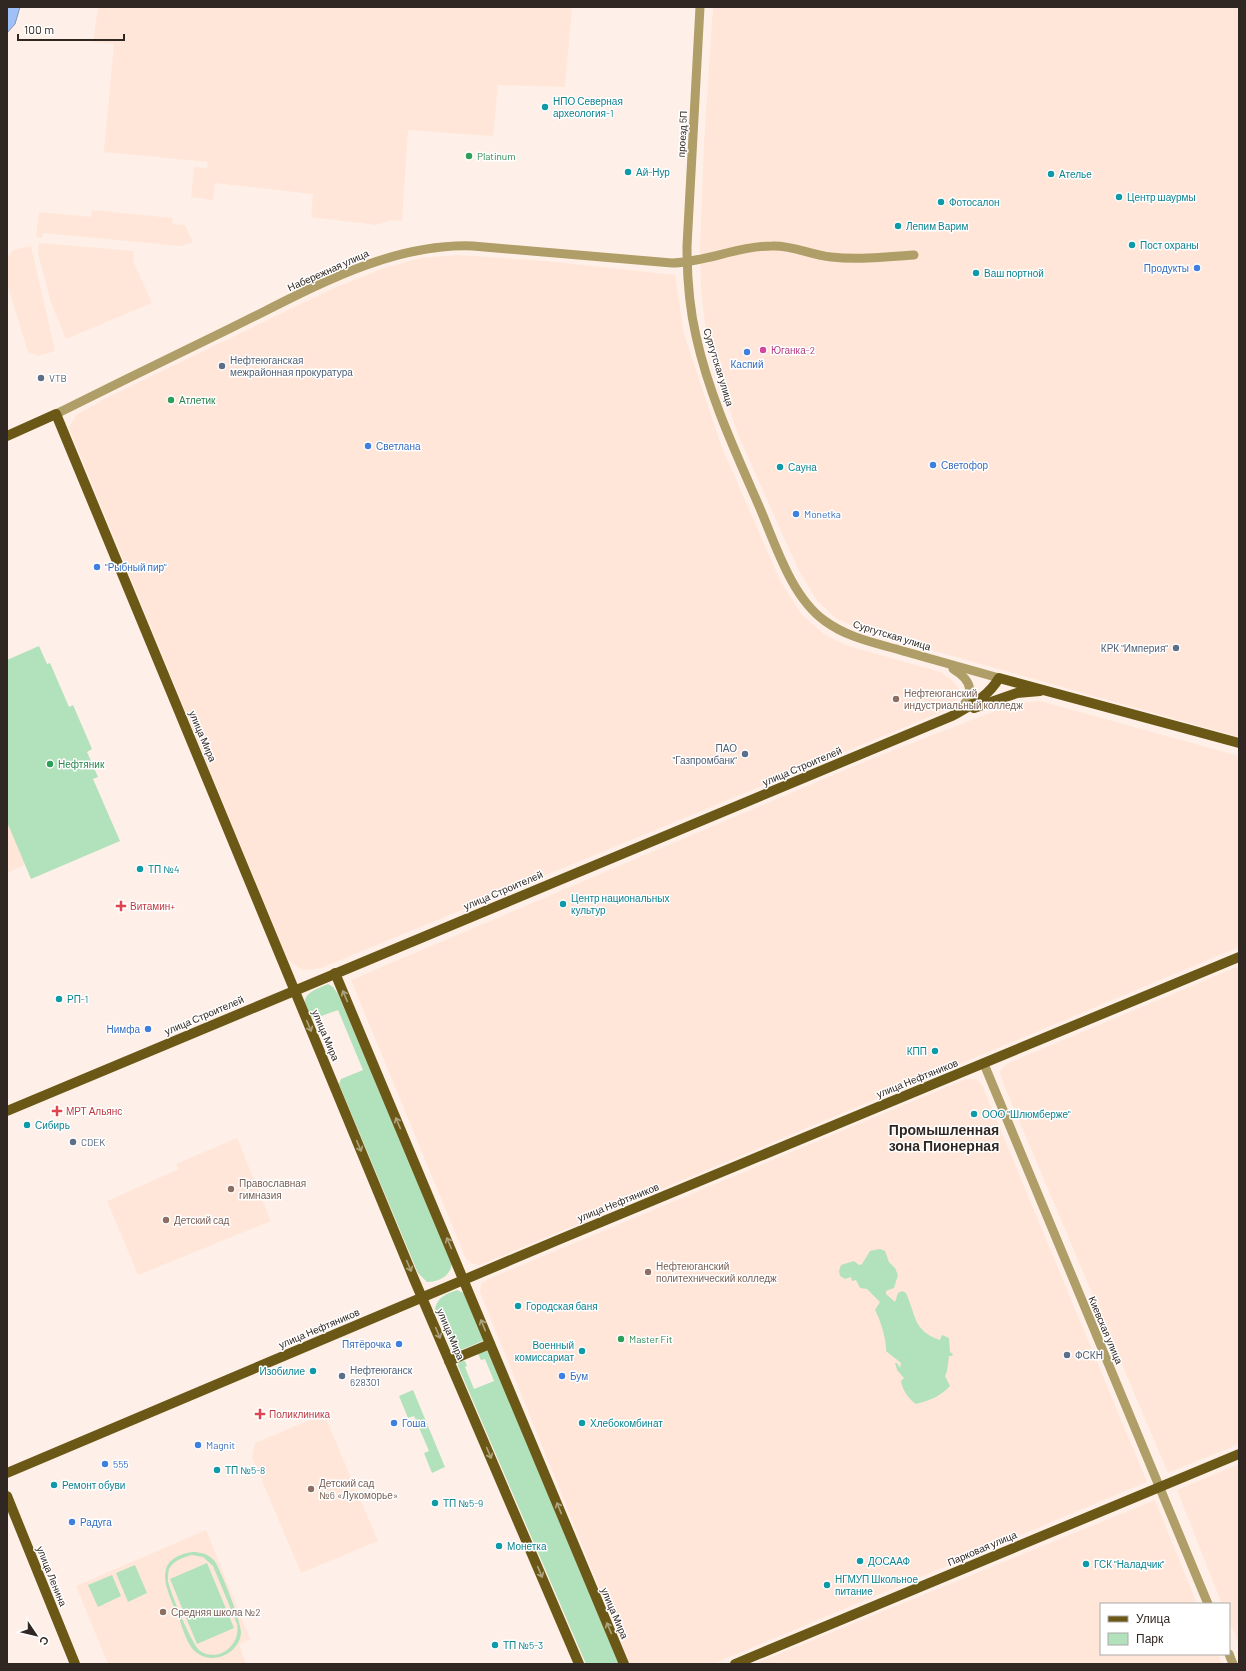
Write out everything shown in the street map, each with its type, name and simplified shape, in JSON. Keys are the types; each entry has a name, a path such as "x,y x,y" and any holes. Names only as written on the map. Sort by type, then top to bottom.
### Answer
{"main road":[{"name":"Набережная улица","path":"7,436 56,414"},
{"name":"улица Мира","path":"56,414 422,1297 579,1664"},
{"name":"улица Строителей","path":"7,1111 952,716 981,699 994,687 999,678"},
{"name":"Сургутская улица","path":"999,678 1239,743"},
{"path":"952,716 1017,694 1049,691"},
{"name":"улица Нефтяников","path":"7,1473 464,1279 1239,957"},
{"name":"улица Мира","path":"335,973 624,1664"},
{"path":"450,1361 490,1344"},
{"name":"Парковая улица","path":"735,1664 1239,1454"},
{"name":"улица Ленина","path":"7,1496 75,1664"}],"street":[{"name":"проезд 5П","path":"687,262 700,7"},
{"name":"Набережная улица","path":"56,414 315,288 369,264 407,252 430,247 467,246 664,262 687,262 770,246 788,247 831,257 867,258 914,255"},
{"name":"Сургутская улица","path":"687,262 688,284 694,325 710,385 733,446 779,552 800,594 815,613 842,632 861,639 999,678"},
{"path":"943,663 961,674 969,685 970,692 968,699 952,716"},
{"name":"Киевская улица","path":"984,1064 1208,1603"}],"shaded area":[{"path":"98,7 572,7 565,87 498,85 493,136 408,130 402,221 392,220 376,225 311,217 313,194 215,183 213,200 191,197 194,167 207,168 208,162 104,152 114,44 93,42"},
{"path":"713,7 1236,7 1239,12 1239,737 867,632 837,619 817,601 798,569 739,437 721,385 706,332 701,290 700,249 704,143"},
{"path":"92,210 173,218 172,224 185,225 193,242 181,246 43,233 42,238 36,237 39,212 91,217"},
{"path":"39,243 134,251 133,261 152,303 66,339 51,303 38,253"},
{"path":"31,246 55,351 38,356 28,352 7,284 7,258 13,250"},
{"path":"458,255 546,261 675,275 684,334 721,445 780,580 801,614 825,635 845,645 940,672 953,681 960,690 959,698 951,708 321,968 303,970 288,960 69,428 76,415 106,398 334,288 384,268 421,258"},
{"path":"1040,701 1239,756 1239,947 480,1265 473,1264 466,1259 351,980 873,758 1016,703"},
{"path":"7,822 25,865 7,873"},
{"path":"1239,966 1239,1444 1168,1473 1001,1078 1000,1071 1006,1064"},
{"path":"966,1079 976,1079 982,1085 1147,1482 713,1664 630,1664 480,1292 481,1284 488,1279"},
{"name":"Детский сад","path":"237,1138 271,1221 138,1275 107,1201 179,1169 176,1164"},
{"name":"Детский сад №6 «Лукоморье»","path":"324,1414 378,1541 301,1573 252,1457 255,1443"},
{"path":"1239,1464 1239,1645 1230,1622 1230,1603 1222,1603 1177,1490"},
{"path":"1155,1500 1197,1603 1100,1603 1100,1655 1218,1655 1222,1664 754,1664"},
{"name":"Средняя школа №2","path":"206,1530 250,1639 239,1644 246,1664 108,1664 76,1586"}],"green space":[{"name":"Нефтяник","path":"39,646 47,664 50,663 69,707 73,705 92,749 87,752 98,777 93,779 120,841 31,879 7,822 7,660"},
{"path":"328,984 333,987 338,994 452,1261 448,1274 436,1281 427,1282 418,1273 339,1084 341,1079 363,1070 338,1010 313,1019 305,1005 305,1000 310,993"},
{"path":"880,1249 885,1251 889,1262 895,1268 898,1275 894,1288 886,1291 886,1294 895,1302 898,1293 902,1291 906,1293 920,1327 931,1336 940,1340 942,1335 949,1338 950,1352 953,1354 952,1356 949,1356 945,1376 950,1386 943,1393 934,1398 916,1404 904,1391 901,1381 904,1378 897,1370 895,1363 897,1363 900,1368 901,1363 886,1351 883,1330 875,1310 880,1302 867,1289 860,1288 856,1280 852,1281 851,1277 845,1279 840,1276 839,1271 841,1265 854,1261 859,1265 862,1264 870,1251"},
{"path":"457,1290 466,1294 485,1340 453,1353 435,1309 441,1298 446,1294"},
{"path":"482,1350 488,1350 619,1664 586,1664 458,1366 459,1361 465,1361 467,1366 465,1367 474,1389 494,1381 485,1359 481,1360 478,1354"},
{"path":"413,1390 445,1467 432,1473 424,1453 429,1451 414,1416 408,1418 399,1396"},
{"path":"192,1552 201,1553 212,1558 217,1565 235,1609 241,1629 239,1641 230,1652 224,1656 210,1658 197,1653 186,1637 170,1598 165,1578 166,1569 170,1562 179,1556","holes":["192,1555 203,1557 213,1566 237,1624 236,1639 232,1645 227,1650 214,1655 200,1651 196,1647 182,1618 168,1581 169,1569 176,1562 182,1558"]},
{"path":"207,1563 234,1628 197,1644 170,1579"},
{"path":"135,1565 147,1593 128,1602 116,1573"},
{"path":"112,1575 121,1596 98,1607 88,1585"}],"water":[{"path":"7,7 20,7 15,24 7,33"}],"place":[{"name":"НПО Северная археология-1","path":"545,107"},
{"name":"Platinum","path":"469,156"},
{"name":"Ай-Нур","path":"628,172"},
{"name":"Ателье","path":"1051,174"},
{"name":"Центр шаурмы","path":"1119,197"},
{"name":"Фотосалон","path":"941,202"},
{"name":"Лепим Варим","path":"898,226"},
{"name":"Пост охраны","path":"1132,245"},
{"name":"Продукты","path":"1197,268"},
{"name":"Ваш портной","path":"976,273"},
{"name":"Юганка-2","path":"763,350"},
{"name":"Каспий","path":"747,352"},
{"name":"Нефтеюганская межрайонная прокуратура","path":"222,366"},
{"name":"VTB","path":"41,378"},
{"name":"Атлетик","path":"171,400"},
{"name":"Светлана","path":"368,446"},
{"name":"Светофор","path":"933,465"},
{"name":"Сауна","path":"780,467"},
{"name":"Monetka","path":"796,514"},
{"name":"\"Рыбный пир\"","path":"97,567"},
{"name":"КРК \"Империя\"","path":"1176,648"},
{"name":"Нефтеюганский индустриальный колледж","path":"896,699"},
{"name":"ПАО \"Газпромбанк\"","path":"745,754"},
{"name":"Нефтяник","path":"50,764"},
{"name":"ТП №4","path":"140,869"},
{"name":"Центр национальных культур","path":"563,904"},
{"name":"Витамин+","path":"121,906"},
{"name":"РП-1","path":"59,999"},
{"name":"Нимфа","path":"148,1029"},
{"name":"КПП","path":"935,1051"},
{"name":"МРТ Альянс","path":"57,1111"},
{"name":"ООО \"Шлюмберже\"","path":"974,1114"},
{"name":"Сибирь","path":"27,1125"},
{"name":"CDEK","path":"73,1142"},
{"name":"Православная гимназия","path":"231,1189"},
{"name":"Детский сад","path":"166,1220"},
{"name":"Нефтеюганский политехнический колледж","path":"648,1272"},
{"name":"Городская баня","path":"518,1306"},
{"name":"Master Fit","path":"621,1339"},
{"name":"Пятёрочка","path":"399,1344"},
{"name":"Военный комиссариат","path":"582,1351"},
{"name":"ФСКН","path":"1067,1355"},
{"name":"Изобилие","path":"313,1371"},
{"name":"Нефтеюганск 628301","path":"342,1376"},
{"name":"Бум","path":"562,1376"},
{"name":"Поликлиника","path":"260,1414"},
{"name":"Гоша","path":"394,1423"},
{"name":"Хлебокомбинат","path":"582,1423"},
{"name":"Magnit","path":"198,1445"},
{"name":"555","path":"105,1464"},
{"name":"ТП №5-8","path":"217,1470"},
{"name":"Ремонт обуви","path":"54,1485"},
{"name":"Детский сад №6 «Лукоморье»","path":"311,1489"},
{"name":"ТП №5-9","path":"435,1503"},
{"name":"Радуга","path":"72,1522"},
{"name":"Монетка","path":"499,1546"},
{"name":"ДОСААФ","path":"860,1561"},
{"name":"ГСК \"Наладчик\"","path":"1086,1564"},
{"name":"НГМУП Школьное питание","path":"827,1585"},
{"name":"Средняя школа №2","path":"163,1612"},
{"name":"ТП №5-3","path":"495,1645"}],"district":[{"name":"Промышленная зона Пионерная","path":"944,1138"}]}
